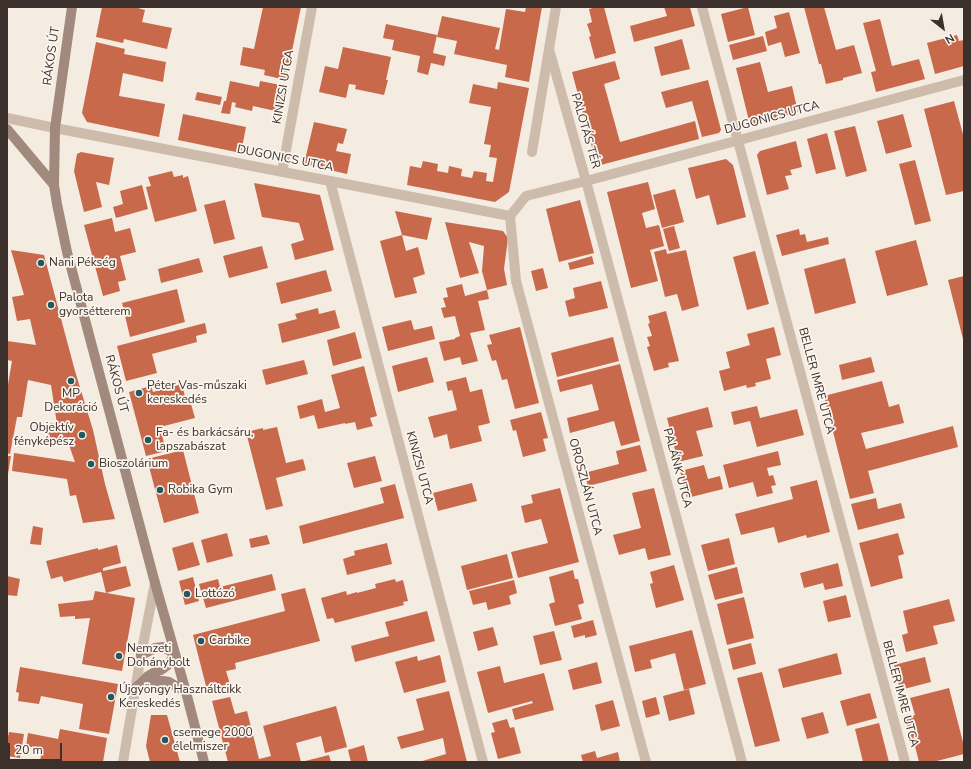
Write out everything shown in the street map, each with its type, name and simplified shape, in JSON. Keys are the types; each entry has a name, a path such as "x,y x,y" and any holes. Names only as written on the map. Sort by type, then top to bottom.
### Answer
{"street":[{"name":"RÁKOS ÚT","path":"72,7 55,128 54,185 57,204 67,252 204,762"},
{"name":"KINIZSI UTCA","path":"282,172 312,7"},
{"name":"PALOTÁS TÉR","path":"532,152 556,7"},
{"name":"BELLER IMRE UTCA","path":"702,7 905,762"},
{"name":"PALOTÁS TÉR","path":"510,216 526,196 586,181 549,49"},
{"name":"DUGONICS UTCA","path":"586,181 964,80"},
{"name":"DUGONICS UTCA","path":"7,118 510,216"},
{"path":"7,129 54,185"},
{"name":"KINIZSI UTCA","path":"330,181 483,762"},
{"name":"PALÁNK UTCA","path":"586,181 742,762"},
{"name":"OROSZLÁN UTCA","path":"510,216 516,281 646,762"},
{"path":"123,762 138,685 140,655 155,583"},
{"path":"138,685 148,676 161,670 169,664 175,654 163,647 155,648 140,655"},
{"path":"138,685 156,680 164,681 169,682 186,692"}],"building":[{"path":"102,7 134,7 145,10 142,22 172,28 167,49 124,39 123,43 96,37"},
{"path":"263,7 301,7 286,80 264,75 265,70 240,65 243,47 254,49"},
{"path":"526,7 542,7 529,82 505,77 507,65 454,54 457,41 437,37 442,16 500,28 495,49 499,50 506,9 525,12"},
{"path":"604,7 616,53 595,59 589,37 591,36 587,24 592,22 589,9"},
{"path":"664,7 690,7 695,26 634,42 630,26 667,16"},
{"path":"748,7 755,35 728,42 721,14"},
{"path":"804,7 824,7 836,50 854,45 862,73 826,84 821,64 819,64"},
{"path":"789,12 800,53 785,57 781,42 768,46 765,32 777,28 774,16"},
{"path":"880,19 892,66 919,59 925,79 876,92 871,72 876,71 863,23"},
{"path":"386,24 437,35 433,53 446,56 444,66 431,63 428,75 417,72 420,56 392,50 394,40 383,38"},
{"path":"957,35 959,41 964,40 964,66 935,74 927,43"},
{"path":"763,36 767,51 733,60 729,45"},
{"path":"682,39 690,69 661,76 654,47"},
{"path":"96,42 125,49 124,54 166,62 163,82 123,73 119,96 165,104 159,137 87,122 82,113"},
{"path":"343,47 391,57 386,80 388,80 384,95 355,89 356,85 349,84 346,98 319,92 325,66 338,69"},
{"path":"615,61 620,79 604,84 620,142 695,121 699,139 597,166 572,72"},
{"path":"760,62 768,92 792,86 798,112 750,125 736,68"},
{"path":"708,80 721,130 719,133 702,137 692,101 666,108 661,92"},
{"path":"230,81 259,87 260,81 286,86 280,112 253,106 252,111 235,107 236,103 232,102 230,114 221,113 224,101 226,101"},
{"path":"498,82 529,88 509,192 495,202 407,185 410,166 421,168 423,161 438,164 437,171 448,173 449,166 462,169 461,176 472,178 474,171 487,173 486,181 493,182 497,158 489,157 491,145 484,144 491,107 469,103 473,84 497,89"},
{"path":"197,92 222,97 220,105 195,100"},
{"path":"954,101 964,138 964,191 946,195 924,109"},
{"path":"183,114 246,127 241,153 178,140"},
{"path":"903,114 912,147 886,154 877,121"},
{"path":"314,122 347,129 343,144 338,143 336,151 351,154 347,174 304,164"},
{"path":"855,126 867,171 846,177 834,131"},
{"path":"827,133 836,169 816,174 807,139"},
{"path":"796,141 802,167 790,170 792,175 785,176 789,189 767,195 757,155 760,151"},
{"path":"81,152 114,158 109,185 96,182 102,207 84,212 74,171 77,154"},
{"path":"726,159 733,165 746,217 717,225 709,195 696,199 688,168"},
{"path":"915,160 931,221 915,225 899,164"},
{"path":"172,171 174,177 183,175 183,178 188,176 197,211 155,222 146,187 151,186 148,177"},
{"path":"648,182 655,209 642,213 646,228 659,225 664,246 650,250 658,281 631,288 607,192"},
{"path":"254,183 320,195 334,250 295,260 291,244 304,240 299,223 262,217"},
{"path":"142,185 148,209 116,218 113,207 123,204 120,191"},
{"path":"675,189 684,222 662,228 653,195"},
{"path":"225,200 235,239 214,244 204,205"},
{"path":"580,200 594,253 559,262 546,209"},
{"path":"395,211 432,218 427,240 402,235"},
{"path":"112,218 115,232 130,228 136,252 120,256 126,280 118,282 120,291 103,296 84,225"},
{"path":"445,222 503,231 508,238 504,269 507,285 487,290 482,271 484,246 469,242 479,273 460,278"},
{"path":"674,226 680,248 669,251 663,229"},
{"path":"799,229 800,235 805,234 807,242 828,237 829,244 782,256 776,235"},
{"path":"402,235 406,251 418,247 425,274 413,278 417,293 395,298 380,241"},
{"path":"916,240 928,285 887,296 875,251"},
{"path":"262,246 268,268 229,278 223,256"},
{"path":"666,249 667,254 686,250 699,306 682,311 677,294 665,297 654,252"},
{"path":"11,250 44,255 75,371 93,430 105,484 115,519 83,523 76,495 70,496 67,479 12,471 14,453 75,462 69,445 47,439 50,423 57,424 51,385 28,380 22,417 17,417 10,454 7,453 7,390 12,361 7,360 7,341 36,345 30,319 17,321 12,297 24,295"},
{"path":"755,251 769,304 747,310 733,257"},
{"path":"592,256 594,264 570,270 568,263"},
{"path":"199,258 203,272 161,283 158,269"},
{"path":"845,258 856,303 815,314 804,269"},
{"path":"543,268 548,288 536,291 531,271"},
{"path":"326,270 332,291 281,304 276,283"},
{"path":"964,276 964,339 963,339 948,280"},
{"path":"601,281 608,308 569,317 565,301 575,298 573,288"},
{"path":"462,284 465,296 487,290 489,299 478,301 485,330 470,333 478,361 462,365 460,357 444,361 439,342 455,339 460,336 455,316 444,318 441,308 446,307 443,298 448,297 446,288"},
{"path":"177,289 185,322 130,337 122,303"},
{"path":"318,308 319,314 335,310 340,328 282,343 278,324 297,319 295,314"},
{"path":"666,311 679,361 668,363 669,367 654,371 647,347 650,346 647,337 652,336 648,324 650,323 648,316"},
{"path":"411,320 414,330 432,326 435,339 388,351 382,327"},
{"path":"205,323 207,333 196,336 197,342 152,354 157,373 126,381 117,346"},
{"path":"520,327 539,403 515,409 507,379 502,380 496,360 492,361 487,345 492,344 489,335"},
{"path":"774,327 781,355 766,359 771,379 755,383 756,386 747,388 746,385 724,391 719,371 730,368 726,352 750,345 747,334"},
{"path":"355,332 362,358 333,366 327,340"},
{"path":"613,337 619,361 557,377 551,353"},
{"path":"427,357 434,382 398,392 392,366"},
{"path":"871,357 875,372 842,380 839,365"},
{"path":"304,360 308,374 266,385 262,370"},
{"path":"620,364 640,441 621,446 614,421 570,433 567,418 599,410 592,384 560,392 557,380"},
{"path":"364,366 377,416 370,418 373,426 357,430 355,422 318,429 314,415 300,419 297,406 322,399 325,412 340,408 331,375"},
{"path":"466,377 470,392 482,389 490,423 478,426 482,441 450,449 447,434 434,438 428,417 457,410 452,390 448,391 446,382"},
{"path":"882,381 889,407 899,404 904,423 861,433 866,449 953,426 958,447 868,471 874,493 850,499 824,396"},
{"path":"182,384 187,405 191,404 195,418 160,427 166,451 146,456 129,392 151,386 153,392"},
{"path":"757,406 760,418 797,409 804,435 757,447 750,421 734,425 731,412"},
{"path":"708,407 713,427 696,431 703,456 678,462 667,418"},
{"path":"541,412 548,438 543,439 546,451 523,457 516,430 513,431 510,420"},
{"path":"277,427 286,463 303,459 306,470 276,478 283,506 266,510 246,432 263,428 263,430"},
{"path":"640,445 647,471 588,486 584,473 619,464 616,451"},
{"path":"183,450 199,513 164,523 147,459"},
{"path":"778,451 781,465 767,468 769,476 773,475 776,485 771,486 773,493 757,497 753,482 729,488 723,465"},
{"path":"7,456 11,456 8,474 7,474"},
{"path":"375,456 382,481 354,488 347,463"},
{"path":"704,465 708,479 720,476 723,489 687,498 680,471"},
{"path":"817,480 830,532 807,538 806,535 778,543 774,527 741,535 735,514 793,499 790,487"},
{"path":"472,483 477,501 438,511 433,493"},
{"path":"395,484 404,518 303,544 299,526 384,503 380,488"},
{"path":"560,488 579,562 518,578 511,552 548,543 541,519 525,523 521,506 533,503 531,495"},
{"path":"654,488 671,555 648,560 645,548 619,555 613,535 641,528 632,493"},
{"path":"876,498 878,509 901,503 905,518 858,530 851,504"},
{"path":"33,526 43,528 41,545 30,544"},
{"path":"227,533 233,556 207,563 201,540"},
{"path":"898,533 904,554 898,556 903,578 871,587 859,543"},
{"path":"267,535 270,544 251,548 249,539"},
{"path":"729,538 735,564 708,571 701,545"},
{"path":"193,542 200,565 178,571 172,548"},
{"path":"387,543 392,564 347,575 343,559 355,555 354,551"},
{"path":"117,545 121,563 103,568 103,571 126,566 131,586 106,593 101,572 64,582 62,576 51,579 46,561 98,548 98,550"},
{"path":"507,554 513,578 467,590 461,566"},
{"path":"838,563 843,586 825,590 823,583 804,588 800,573"},
{"path":"674,565 684,600 656,608 650,584 653,583 650,572"},
{"path":"737,567 743,593 715,600 708,575"},
{"path":"573,570 575,579 578,579 584,603 578,605 582,619 555,626 549,604 555,602 549,577"},
{"path":"272,574 276,590 206,608 199,584 218,579 220,587"},
{"path":"7,576 20,579 17,596 7,595"},
{"path":"193,577 199,601 185,605 179,581"},
{"path":"395,579 396,582 403,580 408,601 403,602 404,605 335,623 333,618 327,619 321,598 346,591 347,595 357,593 376,588 375,584"},
{"path":"514,580 517,593 509,596 511,604 488,610 486,602 473,605 469,591"},
{"path":"305,588 320,641 235,663 236,669 226,671 230,684 207,690 193,635 285,611 281,594"},
{"path":"95,591 135,598 122,671 82,664 90,618 75,619 75,616 60,617 58,604 93,600"},
{"path":"846,595 851,617 828,622 823,601"},
{"path":"744,597 754,638 727,645 717,604"},
{"path":"949,599 955,621 933,626 938,644 906,652 902,635 908,633 903,611"},
{"path":"427,611 435,641 355,662 351,646 389,636 385,622"},
{"path":"593,620 597,635 585,638 585,635 574,638 571,626"},
{"path":"493,627 498,645 478,651 473,632"},
{"path":"692,630 706,684 684,690 675,653 650,660 652,668 635,672 629,646"},
{"path":"554,631 562,660 540,665 533,636"},
{"path":"751,643 756,664 733,670 728,649"},
{"path":"837,653 842,674 783,688 778,669"},
{"path":"440,655 446,682 404,693 395,662 417,656 418,661"},
{"path":"925,657 931,682 900,690 894,665"},
{"path":"597,662 602,683 573,690 568,670"},
{"path":"500,666 504,683 544,673 554,710 515,720 512,709 533,703 532,701 488,713 477,672"},
{"path":"20,667 118,684 109,734 79,729 83,704 41,696 39,704 18,701 19,693 16,692"},
{"path":"762,672 780,741 755,747 737,678"},
{"path":"949,688 964,746 964,754 933,762 919,762 905,718 915,715 910,698"},
{"path":"689,689 695,714 669,721 663,696"},
{"path":"449,691 467,762 419,762 446,754 443,738 401,749 397,737 424,730 416,699"},
{"path":"870,693 877,718 847,726 840,701"},
{"path":"230,697 235,714 247,711 259,759 271,756 263,726 336,706 347,747 325,753 321,736 296,743 301,762 228,762 212,701"},
{"path":"656,697 660,714 646,718 642,701"},
{"path":"613,700 620,726 601,731 595,705"},
{"path":"823,712 829,733 807,739 801,718"},
{"path":"151,715 167,715 180,762 150,762 146,746"},
{"path":"507,719 510,728 514,727 521,753 498,759 491,733 495,732 492,723"},
{"path":"879,723 889,762 863,762 855,729"},
{"path":"60,729 107,738 103,762 40,762 42,749 26,746 28,733 58,739"},
{"path":"9,732 24,734 20,758 7,756"},
{"path":"364,745 368,762 351,762 348,750"},
{"path":"595,751 597,758 618,752 620,762 583,762 581,755"},
{"path":"329,755 331,762 305,762 305,761"}],"place":[{"name":"Nani Pékség","path":"41,263"},
{"name":"Palota gyorsétterem","path":"51,305"},
{"name":"MP Dekoráció","path":"71,381"},
{"name":"Péter Vas-műszaki kereskedés","path":"139,393"},
{"name":"Objektív fényképész","path":"82,435"},
{"name":"Fa- és barkácsáru, lapszabászat","path":"148,440"},
{"name":"Bioszolárium","path":"91,464"},
{"name":"Robika Gym","path":"160,490"},
{"name":"Lottózó","path":"187,594"},
{"name":"Carbike","path":"201,641"},
{"name":"Nemzeti Dohánybolt","path":"119,656"},
{"name":"Újgyöngy Használtcikk Kereskedés","path":"111,697"},
{"name":"csemege 2000 élelmiszer","path":"165,740"}]}
